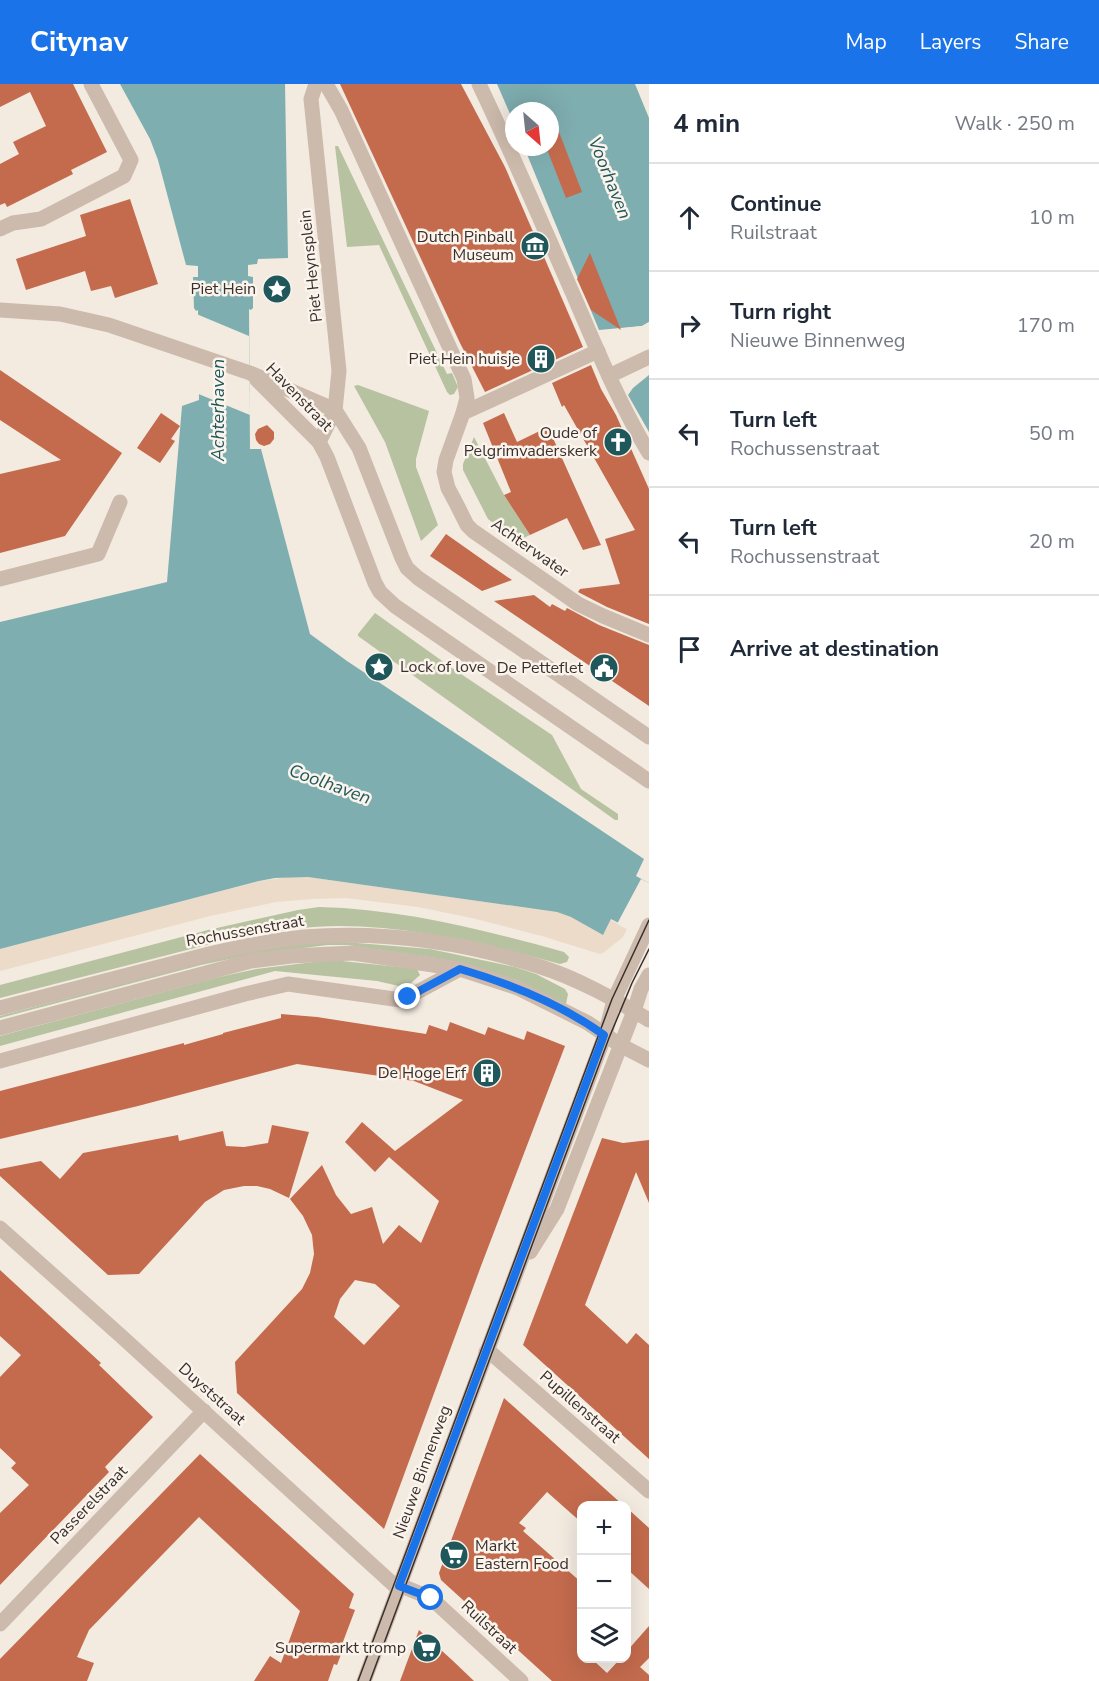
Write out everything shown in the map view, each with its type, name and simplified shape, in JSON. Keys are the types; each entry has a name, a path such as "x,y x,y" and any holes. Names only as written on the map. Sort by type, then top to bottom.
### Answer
{"street":[{"path":"0,229 13,222 41,219 124,176 131,160 91,84"},
{"name":"Piet Heynsplein","path":"316,84 311,99 339,371 335,410 320,442"},
{"path":"326,84 341,110 464,379 467,398 463,413"},
{"path":"479,84 609,376 633,427 649,453"},
{"path":"0,310 60,314 109,325 250,373"},
{"path":"463,413 598,351"},
{"path":"609,376 649,357"},
{"name":"Havenstraat","path":"250,373 335,410 356,441 407,568 418,578 649,737"},
{"name":"Havenstraat","path":"250,373 320,442 371,574 384,596 395,606 649,781"},
{"name":"Achterwater","path":"463,413 444,472 448,488 472,531 578,604 649,634"},
{"path":"0,579 98,554 120,502"},
{"name":"Nieuwe Binnenweg","path":"364,1681 604,1035 614,1000 646,931"},
{"name":"Rochussenstraat","path":"0,1008 243,946 302,938 361,935 467,948 539,966 614,1000 649,1020"},
{"name":"Rochussenstraat","path":"0,1028 251,961 291,956 353,953 460,969 519,988 588,1023 620,1045 649,1060"},
{"path":"0,1061 288,984 401,1000 460,969"},
{"name":"Nieuwe Binnenweg","path":"514,1276 557,1209 641,989 649,975"},
{"name":"Duyststraat","path":"0,1228 394,1585 399,1586"},
{"name":"Pupillenstraat","path":"486,1352 491,1353 649,1491"},
{"name":"Passerelstraat","path":"0,1624 204,1411"},
{"name":"Ruilstraat","path":"399,1586 431,1598 521,1681"}],"green space":[{"path":"335,146 339,148 447,374 452,373 458,387 454,394 450,395 447,392 379,245 347,247"},
{"path":"358,385 429,411 416,459 416,467 438,525 421,541 385,442 354,386"},
{"path":"474,437 504,495 530,535 519,540 513,538 488,519 463,470 463,464"},
{"path":"375,613 552,735 581,789 618,814 618,820 358,636"},
{"path":"319,907 381,912 443,922 564,952 569,957 567,962 560,964 423,933 367,927 311,927 226,940 0,998 0,985 208,930"},
{"path":"345,942 430,949 515,967 536,974 565,989 568,994 566,1004 478,969 435,958 348,945 328,945 254,954 201,965 0,1018 0,1016 233,954 307,943"},
{"path":"322,961 417,969 420,975 409,985 403,987 377,981 275,971 0,1046 0,1036 215,978 256,969"}],"shaded area":[{"path":"308,877 557,912 603,935 611,920 627,929 623,937 600,954 542,936 418,907 346,898 312,899 276,902 210,916 0,971 0,949 260,881"}],"water":[{"path":"120,84 285,84 288,258 258,259 257,264 248,265 248,276 253,277 253,308 249,309 250,449 261,449 310,634 644,859 636,876 649,883 649,939 611,919 603,935 557,912 308,877 259,881 0,949 0,622 167,582 182,406 199,400 198,310 194,308 193,277 198,277 198,266 186,265 158,160 150,139"},
{"name":"Voorhaven","path":"497,84 635,84 649,118 649,322 642,326 599,330 528,156 559,156 559,102 505,102"},
{"path":"649,375 649,432 628,395"}],"pier":[{"path":"194,313 249,336 250,415 196,393"},
{"path":"649,322 649,325 642,328 599,333 596,331 642,326"},
{"path":"641,879 649,883 649,941 617,924"}],"building":[{"path":"0,84 73,84 107,152 71,170 73,174 7,207 5,203 0,205 0,164 19,154 13,142 46,126 30,92 0,107"},
{"path":"340,84 461,84 505,167 583,347 485,392"},
{"path":"559,132 582,192 566,198 550,156 559,156"},
{"path":"130,199 158,284 115,298 111,286 91,291 85,271 26,290 16,259 86,236 80,215"},
{"path":"590,253 621,330 591,310 577,279"},
{"path":"591,365 649,489 649,624 578,592 580,589 620,584 605,539 635,530 564,405 562,407 552,383"},
{"path":"0,370 122,453 65,536 0,553 0,474 61,460 0,420"},
{"path":"161,413 180,426 171,439 175,441 160,463 137,448"},
{"path":"504,413 517,442 548,427 601,545 583,550 567,518 530,535 504,495 511,492 483,423"},
{"path":"267,425 274,432 274,439 270,444 264,446 256,440 255,434 258,429"},
{"path":"446,534 512,580 482,591 430,556"},
{"path":"534,595 550,607 552,604 565,611 567,608 599,625 649,645 649,706 494,601"},
{"path":"281,1014 317,1017 426,1034 429,1025 447,1031 450,1022 485,1035 488,1027 524,1040 527,1031 565,1046 384,1529 237,1393 235,1362 302,1289 310,1273 314,1254 312,1235 303,1216 290,1199 322,1165 336,1195 351,1214 372,1207 383,1244 399,1225 421,1243 439,1201 389,1157 375,1172 345,1142 362,1122 395,1151 463,1100 414,1081 297,1064 0,1139 0,1091 281,1018","holes":["355,1280 375,1284 400,1306 364,1345 334,1317 340,1299"]},
{"path":"272,1125 309,1132 289,1198 257,1186 224,1190 205,1202 139,1274 108,1275 0,1176 0,1169 41,1161 60,1179 83,1153 178,1135 179,1141 223,1131 226,1146 244,1147 268,1143"},
{"path":"602,1138 623,1143 649,1140 649,1203 636,1172 585,1305 627,1344 636,1333 649,1345 649,1459 523,1345"},
{"path":"0,1270 101,1363 99,1365 153,1417 105,1467 109,1472 0,1585 0,1513 29,1485 11,1468 16,1463 0,1448 0,1377 21,1355 0,1336"},
{"path":"504,1398 618,1501 577,1501 577,1519 547,1492 519,1523 526,1528 523,1531 577,1579 577,1663 596,1663 607,1673 616,1663 631,1663 631,1646 649,1626 649,1658 640,1667 649,1675 649,1681 552,1681 441,1580 439,1573"},
{"path":"200,1454 354,1594 349,1608 355,1610 337,1665 334,1664 328,1681 254,1681 270,1656 281,1663 300,1611 199,1517 89,1630 77,1657 94,1663 87,1681 0,1681 0,1659"},
{"path":"631,1512 649,1528 649,1589 631,1573"},
{"path":"419,1630 452,1660 474,1681 400,1681"}],"tram line":[{"path":"358,1681 612,999 649,920"},
{"path":"370,1681 609,1038 649,949"}],"place":[{"name":"Dutch Pinball Museum","path":"535,246"},
{"name":"Piet Hein","path":"277,289"},
{"name":"Piet Hein huisje","path":"541,359"},
{"name":"Oude of Pelgrimvaderskerk","path":"618,442"},
{"name":"Lock of love","path":"379,667"},
{"name":"De Petteflet","path":"604,668"},
{"name":"De Hoge Erf","path":"487,1073"},
{"name":"Markt Eastern Food","path":"454,1555"},
{"name":"Supermarkt tromp","path":"427,1648"}],"route":[{"path":"408,997 460,969 519,988 588,1023 604,1035 399,1586 431,1598"}],"water label":[{"name":"Achterhaven","path":"218,410"},
{"name":"Coolhaven","path":"330,784"}]}
